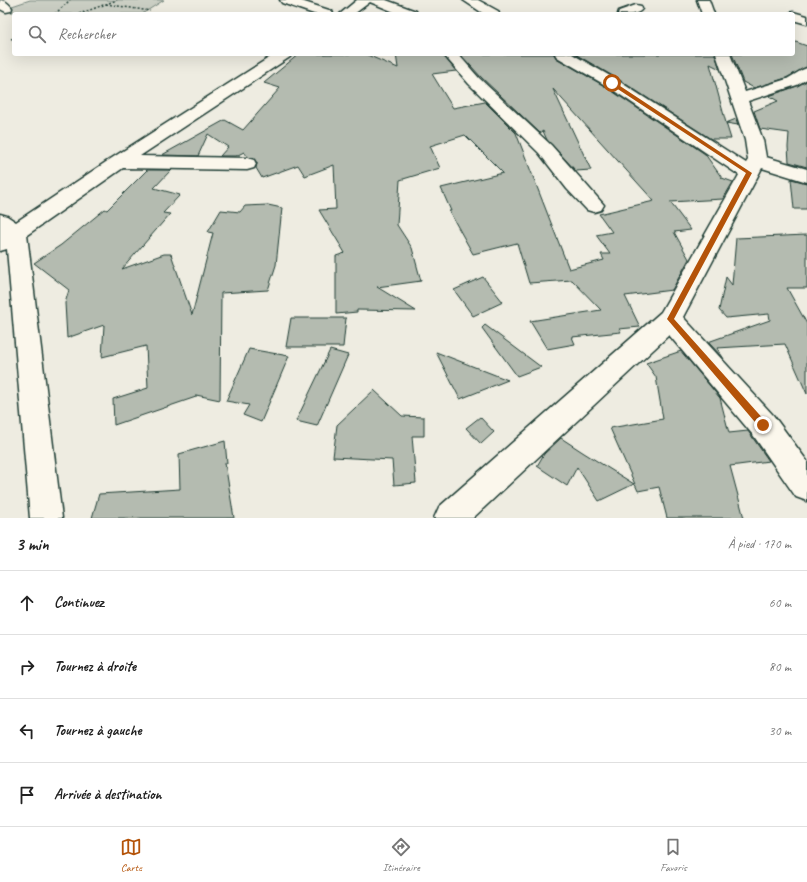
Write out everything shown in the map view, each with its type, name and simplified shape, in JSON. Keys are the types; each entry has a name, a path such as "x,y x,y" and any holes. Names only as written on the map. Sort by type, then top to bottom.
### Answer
{"street":[{"path":"286,0 321,12"},
{"path":"349,12 365,0"},
{"path":"375,0 406,12"},
{"path":"469,0 490,12"},
{"path":"703,0 707,12"},
{"path":"795,17 807,20"},
{"path":"46,518 5,233 119,162 282,56"},
{"path":"452,56 474,81 545,149 574,184 594,205"},
{"path":"565,56 754,167 807,176"},
{"path":"450,518 670,319 754,167 754,140 724,56"},
{"path":"739,99 792,82 807,73"},
{"path":"119,162 246,164"},
{"path":"670,319 763,425 807,486"}],"path":[{"path":"57,12 70,0"},
{"path":"84,12 117,0"},
{"path":"106,4 150,10"}],"shaded area":[{"path":"30,0 164,0 145,12 13,12 6,8"}],"building":[{"path":"795,42 807,46 807,67 786,78 754,88 743,82 733,56 795,56"},
{"path":"297,56 370,56 398,68 396,56 444,56 456,71 432,74 453,108 485,102 516,133 569,269 604,260 601,254 610,254 596,235 612,232 599,214 654,201 553,89 591,170 576,171 547,140 543,131 540,133 481,77 462,56 555,56 606,87 705,154 722,178 733,182 723,199 670,202 691,230 674,232 689,259 672,290 625,296 640,327 619,329 621,332 572,337 575,344 547,349 530,321 601,310 572,280 529,283 517,243 473,254 449,211 451,211 441,188 503,173 465,135 430,146 440,168 400,180 397,225 412,248 421,281 377,287 416,311 357,310 357,312 336,314 336,256 345,253 319,210 336,209 334,165 305,176 298,165 262,178 256,168 257,163 254,159 248,157 244,152 236,156 220,156 228,147 208,134 198,156 162,155 225,120 243,130 280,88 264,83"},
{"path":"578,56 716,56 720,69 710,64 731,139 711,139 618,79"},
{"path":"807,81 807,167 789,162 789,133 760,129 754,111 778,101 769,96"},
{"path":"736,119 738,125 726,123"},
{"path":"147,170 171,170 154,188 180,195 163,213 170,214 122,269 164,254 171,254 192,315 213,233 208,232 221,210 240,212 245,206 268,205 282,208 276,265 268,290 221,293 220,400 196,395 196,397 114,425 113,399 148,388 146,346 102,357 104,325 67,338 65,303 69,290 34,263 61,245 105,209 107,210"},
{"path":"791,179 807,183 807,209 794,209"},
{"path":"807,235 807,288 787,288 807,324 807,394 785,344 717,348 724,359 708,342 770,320 769,314 726,318 719,310 726,277 732,285 736,238"},
{"path":"483,277 503,302 473,316 454,290"},
{"path":"291,318 346,318 343,347 286,347"},
{"path":"485,325 541,367 517,376 482,328"},
{"path":"249,349 289,356 261,422 243,415 249,405 226,401"},
{"path":"330,350 348,355 317,426 296,421"},
{"path":"681,351 720,398 729,433 748,431 769,461 730,466 744,518 667,518 659,487 638,491 610,428 663,419 656,377 646,363"},
{"path":"436,352 508,380 460,399"},
{"path":"374,390 402,416 424,417 424,436 412,436 416,483 394,485 392,460 333,457 337,425"},
{"path":"480,417 494,432 481,444 466,428"},
{"path":"561,438 634,484 599,501 577,467 567,486 537,466 544,454"},
{"path":"225,441 227,463 225,463 234,518 92,518 99,494 180,489 179,454"}],"route":[{"path":"612,83 750,173 670,319 763,425"}]}
